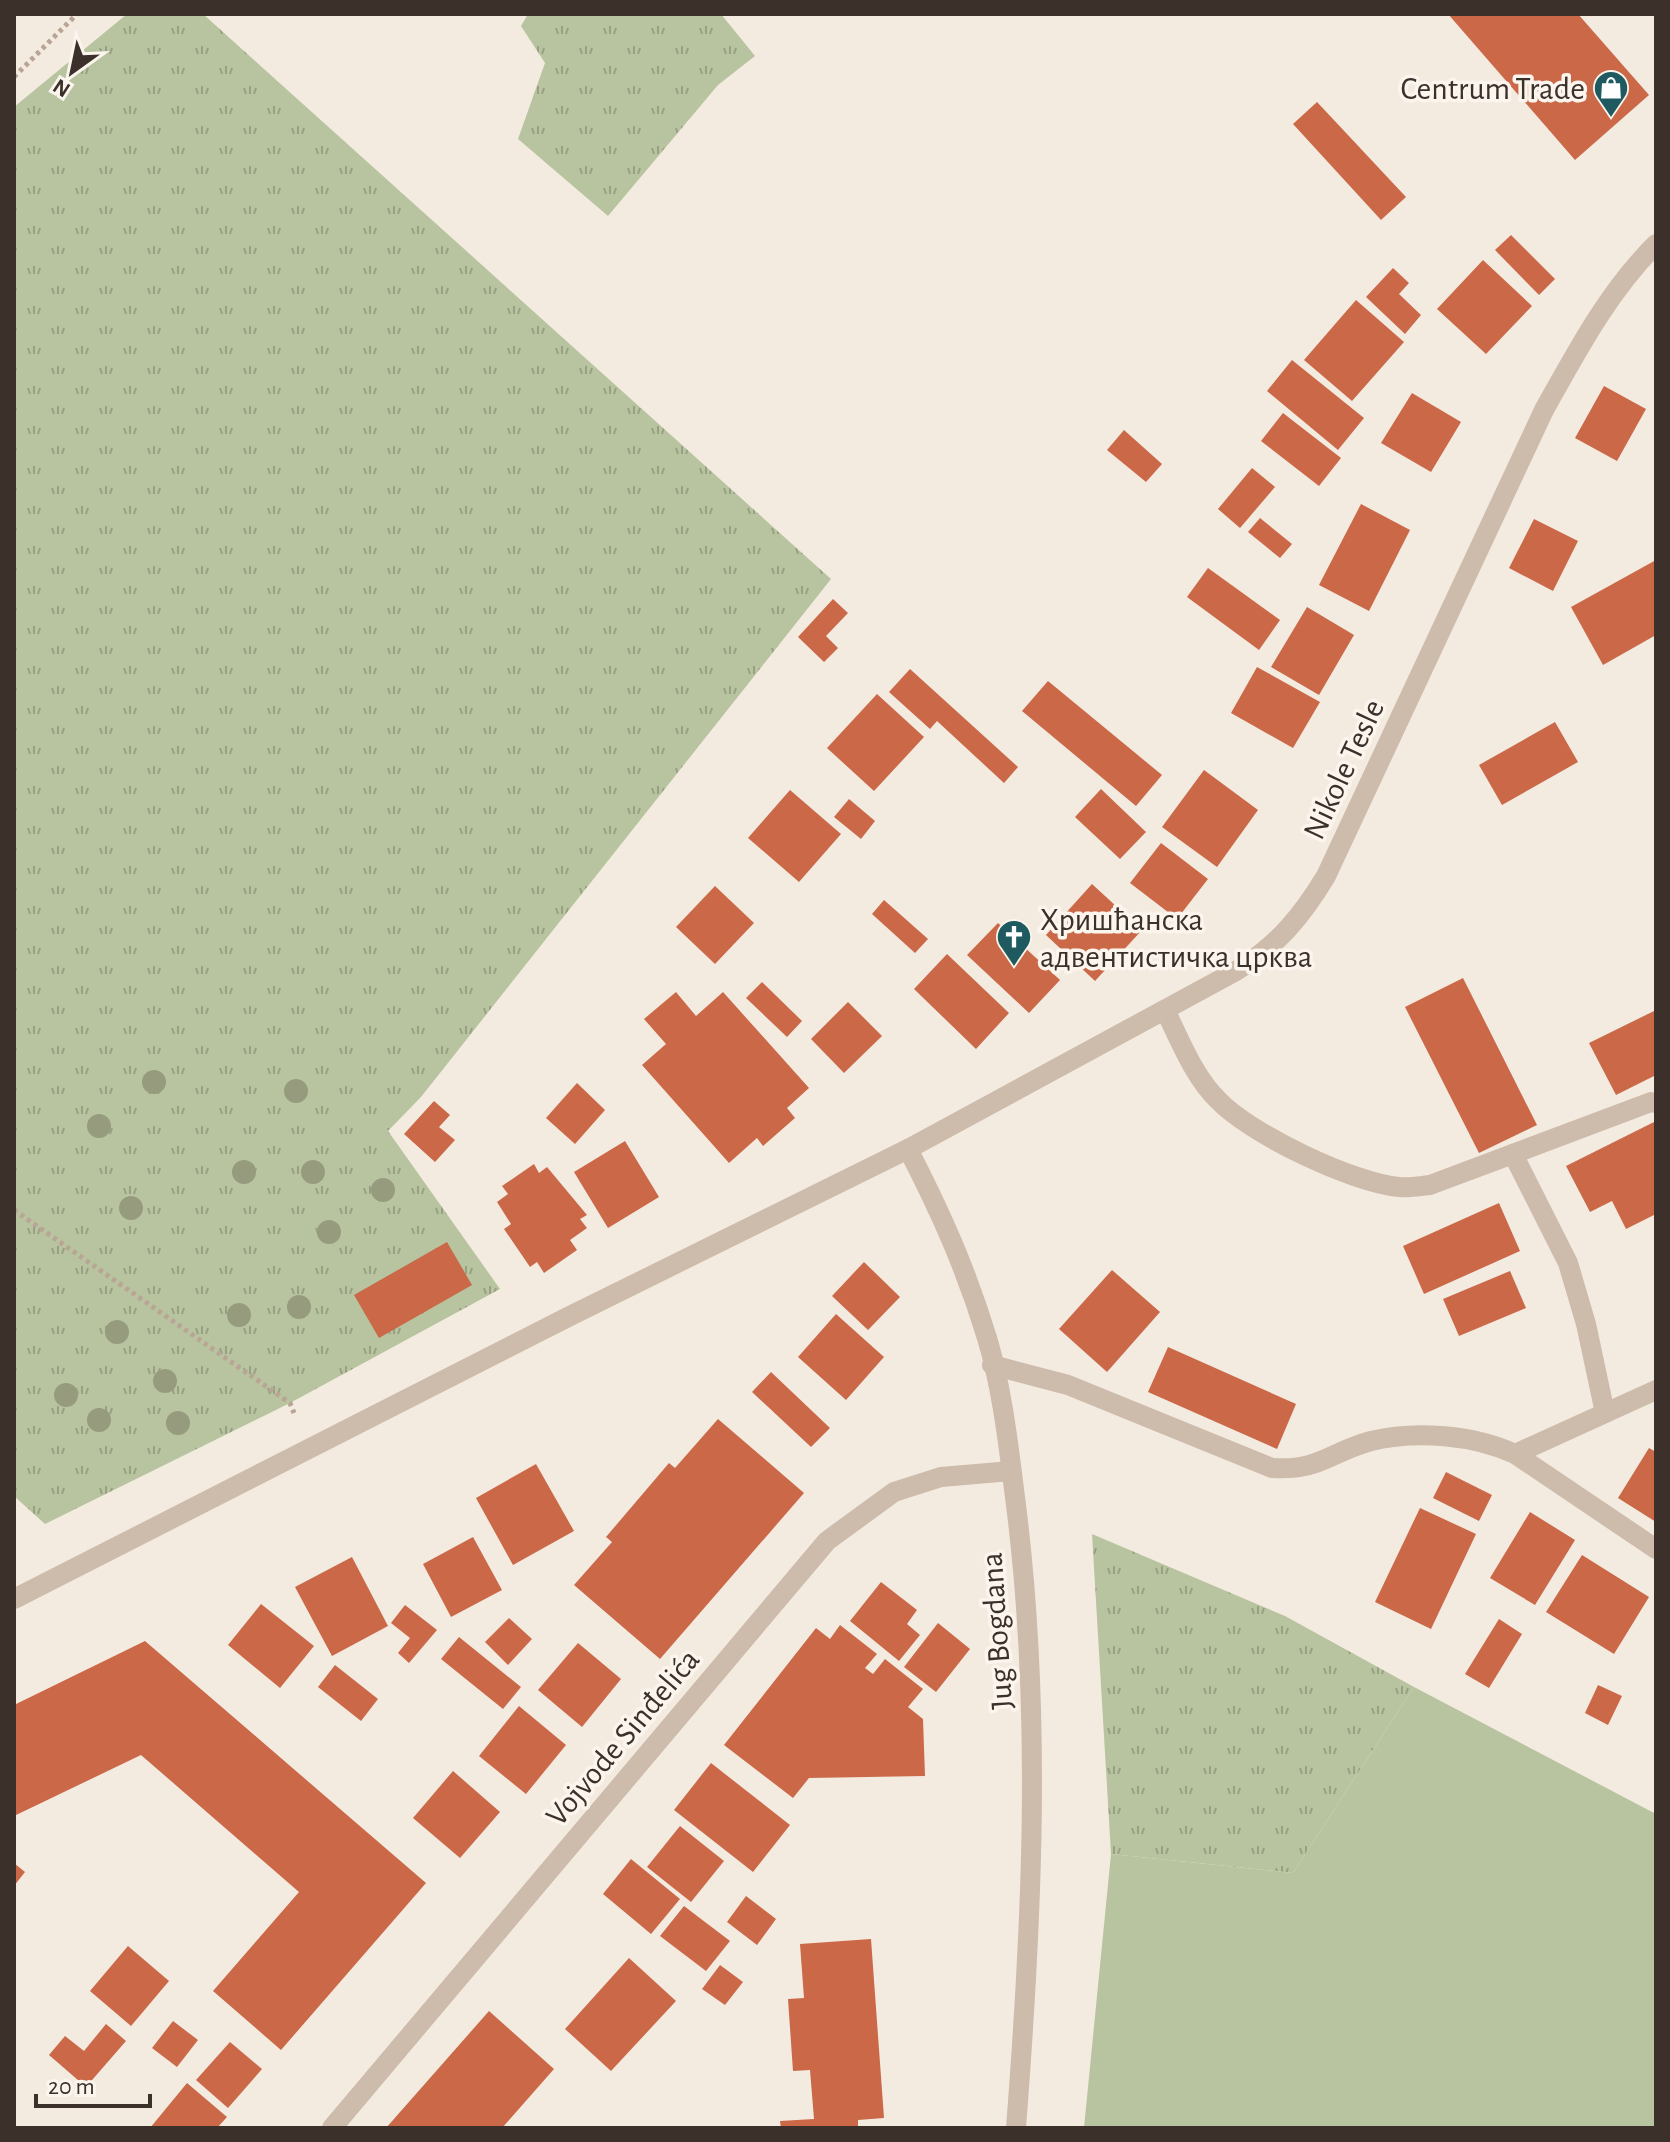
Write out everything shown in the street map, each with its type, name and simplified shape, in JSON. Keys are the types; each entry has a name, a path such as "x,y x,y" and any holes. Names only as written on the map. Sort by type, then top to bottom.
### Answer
{"street":[{"name":"Nikole Tesle","path":"14,1599 570,1316 908,1149 1258,958 1304,913 1326,876 1544,410 1583,338 1629,271 1656,244"},
{"path":"1165,1010 1203,1081 1231,1112 1311,1157 1353,1175 1399,1187 1430,1185 1651,1102 1656,1103"},
{"name":"Jug Bogdana","path":"908,1149 950,1230 988,1341 1011,1471 1026,1583 1032,1730 1030,1879 1016,2128"},
{"path":"1513,1154 1568,1263 1586,1324 1605,1413"},
{"path":"992,1365 1068,1385 1272,1468 1299,1469 1321,1464 1369,1442 1409,1435 1489,1442 1515,1454 1656,1549"},
{"path":"1515,1454 1656,1390"},
{"name":"Vojvode Sinđelića","path":"332,2128 827,1541 894,1492 941,1477 1011,1471"}],"path":[{"path":"14,77 77,14"},
{"path":"14,1210 290,1403 294,1413"}],"green space":[{"path":"127,14 203,14 831,579 421,1097 388,1131 500,1289 290,1403 45,1524 14,1496 14,107"},
{"path":"528,14 721,14 755,56 718,85 608,216 518,139 545,63 521,26"},
{"path":"1092,1534 1285,1616 1414,1687 1293,1873 1111,1854"},
{"path":"1414,1687 1656,1814 1656,2128 1084,2128 1111,1854 1293,1873"}],"building":[{"path":"1448,14 1578,14 1649,95 1575,160"},
{"path":"1317,102 1406,197 1381,220 1293,124"},
{"path":"1511,235 1555,279 1539,295 1495,250"},
{"path":"1483,260 1532,306 1486,354 1437,309"},
{"path":"1393,268 1409,283 1399,294 1421,315 1405,334 1366,297"},
{"path":"1356,300 1404,342 1352,401 1304,360"},
{"path":"1292,360 1364,418 1338,450 1267,391"},
{"path":"1604,386 1646,409 1617,461 1575,438"},
{"path":"1412,393 1461,422 1431,472 1381,443"},
{"path":"1283,413 1341,458 1319,486 1261,441"},
{"path":"1124,430 1162,464 1146,482 1107,450"},
{"path":"1252,468 1275,487 1240,528 1218,509"},
{"path":"1361,504 1410,530 1369,611 1319,585"},
{"path":"1260,518 1292,544 1280,558 1248,532"},
{"path":"1534,519 1578,541 1553,591 1509,568"},
{"path":"1656,560 1656,635 1603,665 1571,607"},
{"path":"1208,568 1280,620 1259,650 1187,597"},
{"path":"833,599 848,613 826,636 838,648 824,662 798,637"},
{"path":"1307,607 1354,635 1319,695 1271,667"},
{"path":"1257,667 1320,702 1293,748 1231,713"},
{"path":"910,669 1018,767 1004,783 937,721 930,729 889,692"},
{"path":"1048,681 1162,775 1136,806 1022,711"},
{"path":"877,694 924,737 874,791 827,748"},
{"path":"1555,722 1578,762 1502,805 1479,765"},
{"path":"1204,770 1258,810 1217,867 1162,827"},
{"path":"1101,789 1146,832 1120,859 1075,817"},
{"path":"790,790 841,834 799,882 748,838"},
{"path":"849,799 875,821 861,839 834,817"},
{"path":"1161,843 1208,879 1177,919 1130,883"},
{"path":"1092,884 1142,930 1095,981 1046,935"},
{"path":"715,886 754,923 715,964 676,927"},
{"path":"884,900 928,939 915,953 872,914"},
{"name":"Хришћанска адвентистичка црква","path":"998,923 1060,980 1029,1013 967,955"},
{"path":"947,954 1009,1013 976,1049 914,989"},
{"path":"1463,978 1537,1125 1479,1153 1405,1007"},
{"path":"762,982 802,1021 787,1037 746,998"},
{"path":"676,992 696,1016 723,992 809,1088 787,1108 795,1118 763,1146 757,1138 729,1163 642,1065 666,1044 644,1019"},
{"path":"848,1002 882,1036 844,1073 811,1039"},
{"path":"1656,1010 1656,1075 1616,1095 1589,1043"},
{"path":"577,1083 605,1110 575,1144 546,1118"},
{"path":"434,1101 450,1115 439,1127 455,1140 435,1162 404,1134"},
{"path":"1654,1122 1656,1214 1626,1229 1612,1201 1590,1212 1566,1166"},
{"path":"625,1141 659,1197 608,1228 574,1172"},
{"path":"534,1164 539,1173 547,1167 587,1215 580,1219 587,1228 570,1240 577,1250 544,1273 537,1262 530,1267 504,1229 511,1224 497,1202 508,1194 502,1186"},
{"path":"1499,1203 1520,1251 1424,1294 1403,1246"},
{"path":"447,1242 472,1285 379,1338 354,1295"},
{"path":"864,1262 900,1297 868,1330 832,1296"},
{"path":"1112,1270 1160,1312 1107,1372 1059,1329"},
{"path":"1510,1271 1526,1308 1459,1336 1443,1299"},
{"path":"836,1314 884,1357 846,1400 798,1357"},
{"path":"1168,1347 1296,1404 1277,1449 1148,1392"},
{"path":"771,1372 830,1428 811,1447 752,1392"},
{"path":"718,1419 804,1493 660,1659 574,1585 612,1542 606,1537 669,1463 675,1468"},
{"path":"1649,1448 1656,1452 1656,1522 1618,1498"},
{"path":"536,1464 574,1531 513,1565 476,1498"},
{"path":"1446,1472 1492,1495 1479,1521 1433,1498"},
{"path":"1420,1508 1476,1534 1431,1629 1375,1602"},
{"path":"1530,1512 1575,1540 1535,1605 1490,1578"},
{"path":"473,1537 502,1590 451,1617 423,1564"},
{"path":"1582,1555 1649,1597 1614,1654 1546,1612"},
{"path":"352,1557 388,1626 332,1656 295,1587"},
{"path":"881,1582 917,1610 907,1624 920,1635 899,1661 850,1621"},
{"path":"261,1604 314,1646 280,1688 228,1645"},
{"path":"405,1605 437,1630 409,1663 398,1653 410,1638 391,1623"},
{"path":"509,1618 532,1639 508,1665 485,1642"},
{"path":"1499,1619 1522,1634 1489,1688 1465,1674"},
{"path":"938,1623 970,1649 936,1692 904,1667"},
{"path":"840,1625 877,1654 865,1668 873,1674 885,1659 923,1689 908,1707 923,1719 925,1776 809,1778 793,1798 724,1745 816,1628 830,1639"},
{"path":"459,1637 521,1687 503,1709 441,1659"},
{"path":"145,1641 426,1883 281,2050 213,1991 299,1892 141,1755 14,1816 14,1705"},
{"path":"578,1643 621,1679 582,1727 538,1690"},
{"path":"335,1665 378,1699 361,1721 318,1687"},
{"path":"1598,1685 1622,1696 1608,1725 1585,1713"},
{"path":"519,1706 566,1745 526,1794 479,1756"},
{"path":"711,1763 790,1825 753,1872 674,1810"},
{"path":"453,1771 500,1812 460,1858 413,1818"},
{"path":"680,1826 724,1861 691,1902 647,1867"},
{"path":"631,1859 680,1899 651,1934 603,1894"},
{"path":"14,1863 25,1872 14,1886"},
{"path":"746,1896 776,1919 757,1945 727,1922"},
{"path":"684,1906 730,1941 706,1971 660,1936"},
{"path":"871,1939 884,2118 858,2120 858,2128 781,2128 780,2121 814,2119 810,2070 793,2071 788,1999 804,1998 800,1944"},
{"path":"128,1946 169,1981 131,2026 90,1991"},
{"path":"629,1958 676,2001 611,2071 565,2029"},
{"path":"720,1965 743,1982 725,2005 702,1989"},
{"path":"489,2011 554,2069 502,2128 386,2128"},
{"path":"173,2021 198,2040 177,2067 152,2048"},
{"path":"106,2024 126,2041 86,2087 49,2055 65,2036 84,2051"},
{"path":"230,2042 262,2069 228,2108 196,2080"},
{"path":"187,2083 227,2117 217,2128 150,2128"}],"place":[{"name":"Centrum Trade","path":"1611,119"},
{"name":"Хришћанска адвентистичка црква","path":"1014,968"}]}
